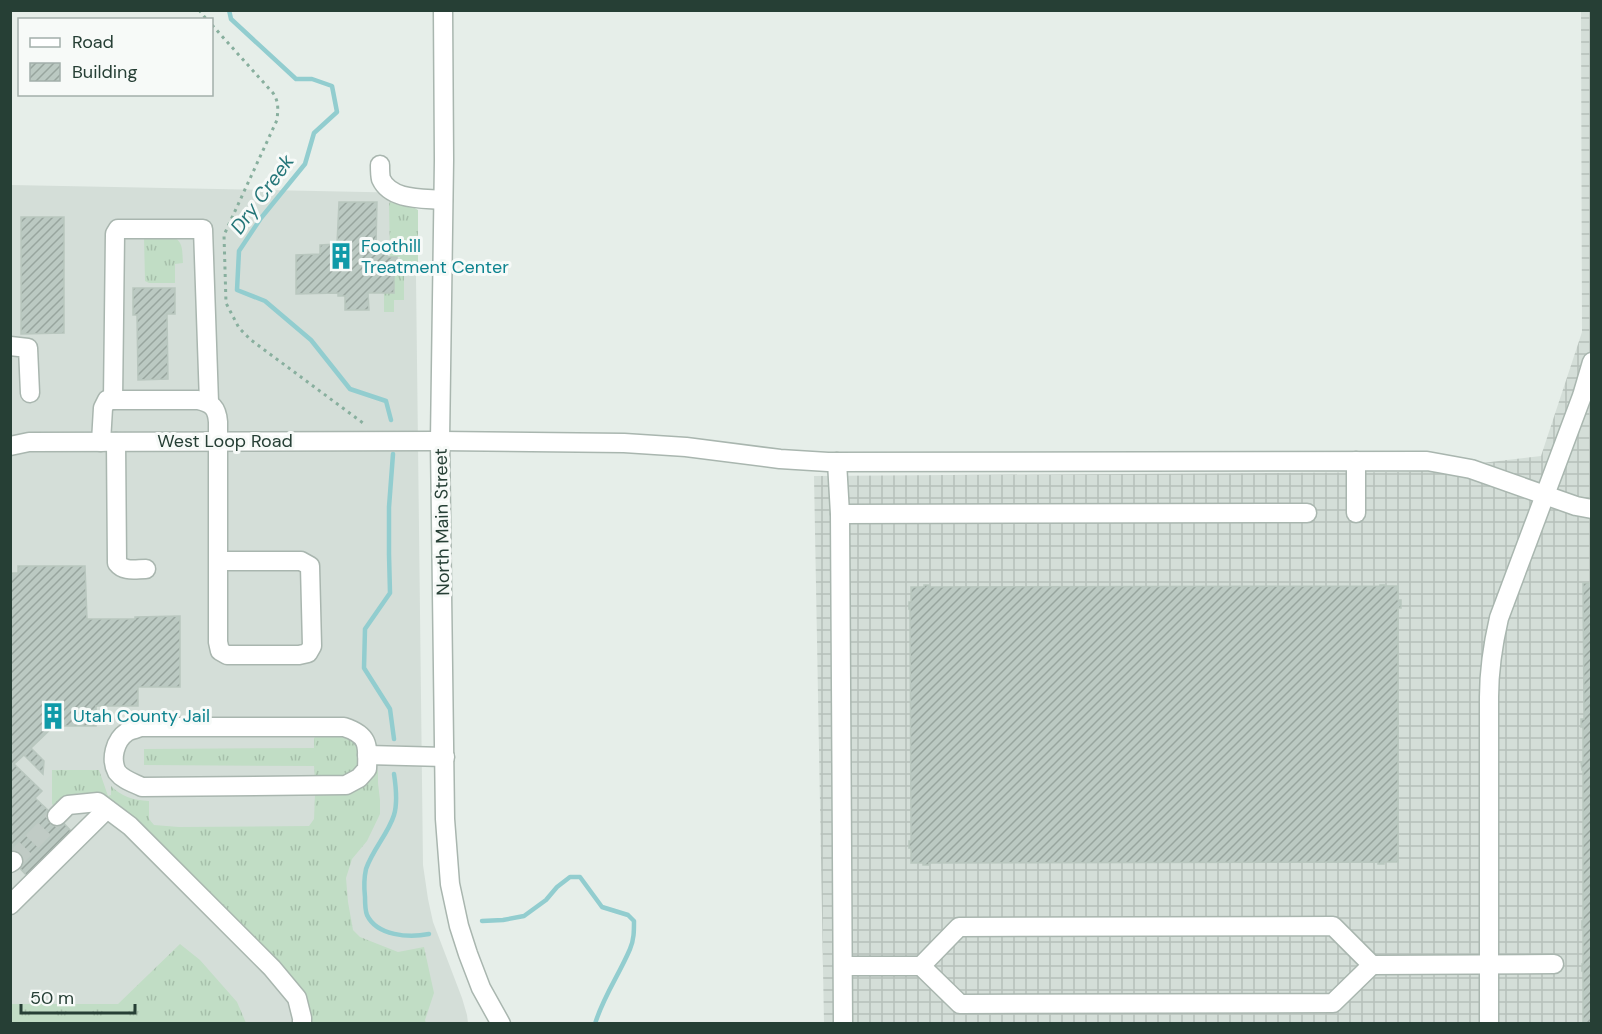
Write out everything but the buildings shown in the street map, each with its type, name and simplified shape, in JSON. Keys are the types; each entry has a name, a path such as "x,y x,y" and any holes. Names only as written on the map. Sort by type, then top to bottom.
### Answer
{"street":[{"name":"North Main Street","path":"443,10 440,441 445,819 450,884 459,926 482,988 501,1023"},
{"path":"380,165 381,179 387,188 394,192 415,198 443,200"},
{"path":"113,400 115,234 118,229 202,229 209,402"},
{"path":"10,346 28,348 30,393"},
{"path":"1490,1023 1489,697 1491,661 1499,618 1582,396 1592,362"},
{"path":"146,569 129,570 117,563 109,442 103,408 107,400 198,400 209,402 218,412 219,441 218,561 218,642 220,651 227,655 308,653 312,646 310,567 300,561 218,561"},
{"name":"West Loop Road","path":"10,446 29,442 219,441 633,443 780,459 837,462 1428,461 1481,472 1576,506 1592,509"},
{"path":"1356,461 1356,513"},
{"path":"837,462 840,514 843,1023"},
{"path":"840,514 1307,513"},
{"path":"344,727 355,731 363,738 368,746 367,755 367,769 359,777 346,785 327,786 142,787 127,781 117,771 114,758 116,744 126,733 141,728 344,727"},
{"path":"367,755 445,757"},
{"path":"57,816 68,805 98,802 130,826 272,968 297,998 302,1023"},
{"path":"10,905 107,809"},
{"path":"921,966 958,927 1333,926 1372,964 1554,964"},
{"path":"843,966 921,966 960,1004 1333,1003 1372,964"}],"path":[{"path":"213,26 273,93 278,109 277,120 224,235 226,303 239,328 251,340 363,423"}],"shaded area":[{"path":"1581,11 1591,11 1591,1023 824,1023 814,476 1406,472 1541,456 1582,332"},
{"path":"11,185 415,193 423,865 433,922 462,998 468,1023 11,1024"}],"green space":[{"path":"390,202 418,210 418,262 412,266 406,261 401,261 400,257 390,257"},
{"path":"144,237 178,240 182,249 183,263 175,264 175,283 145,281"},
{"path":"397,269 404,273 404,300 394,300 394,312 384,312 384,293 394,293 394,274 397,274"},
{"path":"317,735 339,735 351,740 358,750 357,767 348,775 341,777 315,778 314,766 144,765 144,749 314,748 314,738"},
{"path":"52,770 99,770 108,796 111,795 111,786 128,797 149,801 149,819 154,825 179,827 309,826 314,819 315,795 350,793 360,788 378,770 380,814 367,841 352,859 346,878 353,930 360,937 398,952 424,947 434,993 426,1023 308,1023 308,1016 125,811 107,800 85,793 69,796 55,807 52,804"},
{"path":"180,944 200,960 237,1002 246,1023 11,1023 11,1004 118,1004"}],"waterway":[{"name":"Dry Creek","path":"229,10 231,19 296,79 312,79 332,86 337,112 314,133 305,164 261,218 239,251 237,290 265,301 311,340 350,389 386,401 391,420"},
{"name":"Dry Creek","path":"393,454 389,507 390,593 365,629 364,668 390,709 394,739"},
{"name":"Dry Creek","path":"394,774 395,810 388,829 366,869 364,887 366,911 378,927 394,934 412,936 429,934"},
{"name":"Dry Creek","path":"482,921 524,916 546,900 570,877 580,877 602,907 628,915 634,921 631,946 595,1024"}],"tunnel":[{"path":"13,861 57,816"}],"place":[{"name":"Foothill Treatment Center","path":"341,256"},
{"name":"Utah County Jail","path":"53,716"}]}
